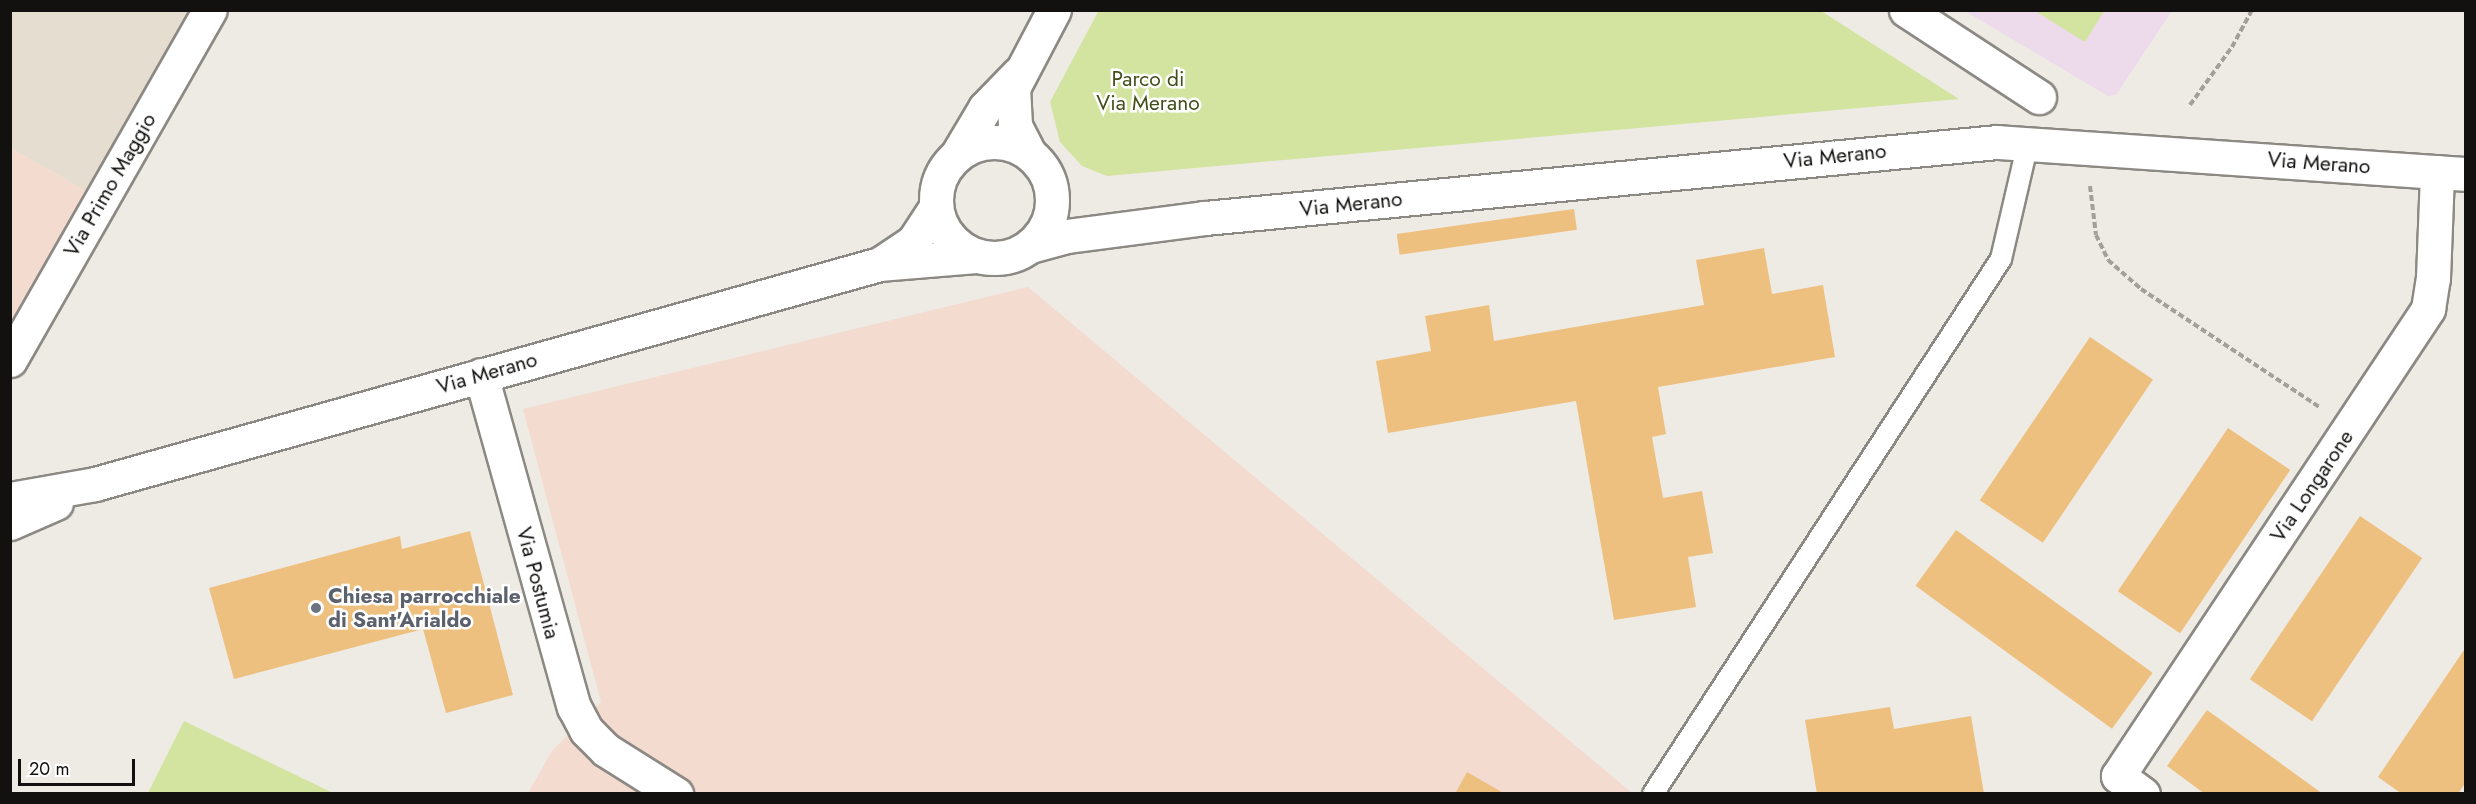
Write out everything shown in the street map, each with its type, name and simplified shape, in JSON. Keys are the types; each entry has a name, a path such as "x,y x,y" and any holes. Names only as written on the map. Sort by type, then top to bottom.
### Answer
{"street":[{"name":"Via Primo Maggio","path":"10,360 210,10"},
{"path":"978,256 952,241 941,226 936,207 937,188 985,108 1018,74 1054,10"},
{"path":"1906,10 2039,97"},
{"path":"1018,74 1011,105 1015,125 1029,153 1051,185 1080,214 1096,220 1205,218"},
{"path":"957,155 974,145 993,142 1029,153"},
{"name":"Via Merano","path":"1205,218 1915,148 2028,143 2451,173"},
{"name":"Via Longarone","path":"2130,785 2350,428 2428,309 2451,173"},
{"path":"1030,246 1049,222 1053,204 1051,185"},
{"path":"880,264 913,242 936,207"},
{"path":"880,264 978,256 1006,258 1030,246 1067,236 1205,218"},
{"name":"Via Merano","path":"95,484 880,264"},
{"name":"Via Postumia","path":"481,375 567,691 586,730 632,768 676,794"},
{"path":"10,499 95,484"},
{"path":"10,523 95,484"}],"lane":[{"path":"1653,794 2001,259 2028,143"}],"path":[{"path":"2190,105 2232,47 2252,10"},
{"path":"2089,176 2096,235 2108,260 2140,289 2350,428"}],"shaded area":[{"path":"11,11 203,11 98,198 11,148"},
{"path":"1965,11 2172,11 2116,95 2108,96"},
{"path":"11,148 98,198 11,350"},
{"path":"1028,287 1632,793 528,793 552,751 601,702 523,409"}],"green space":[{"name":"Parco di Via Merano","path":"1099,10 1821,11 1959,99 1107,176 1082,166 1060,142 1050,102"},
{"path":"2035,11 2104,11 2085,42"},
{"path":"184,721 333,793 148,793"}],"building":[{"path":"1574,209 1577,230 1400,255 1397,234"},
{"path":"1764,248 1772,294 1823,285 1835,357 1658,387 1666,434 1652,437 1663,498 1702,491 1713,553 1688,557 1696,607 1614,620 1576,401 1388,433 1376,361 1431,351 1425,316 1489,305 1494,341 1704,305 1696,260"},
{"path":"2090,337 2153,379 2043,543 1980,500"},
{"path":"2228,428 2290,470 2180,633 2118,591"},
{"path":"2360,516 2422,558 2312,721 2250,679"},
{"path":"1956,530 2153,673 2112,729 1915,586"},
{"name":"Chiesa parrocchiale di Sant'Arialdo","path":"470,531 513,695 446,713 423,629 234,679 209,588 400,536 402,549"},
{"path":"2466,647 2466,782 2458,794 2402,794 2378,777"},
{"path":"1890,707 1894,729 1971,716 1984,794 1817,794 1805,720"},
{"path":"2207,710 2323,794 2205,794 2167,766"},
{"path":"1467,772 1505,794 1455,794"}],"place":[{"name":"Chiesa parrocchiale di Sant'Arialdo","path":"316,608"}]}
